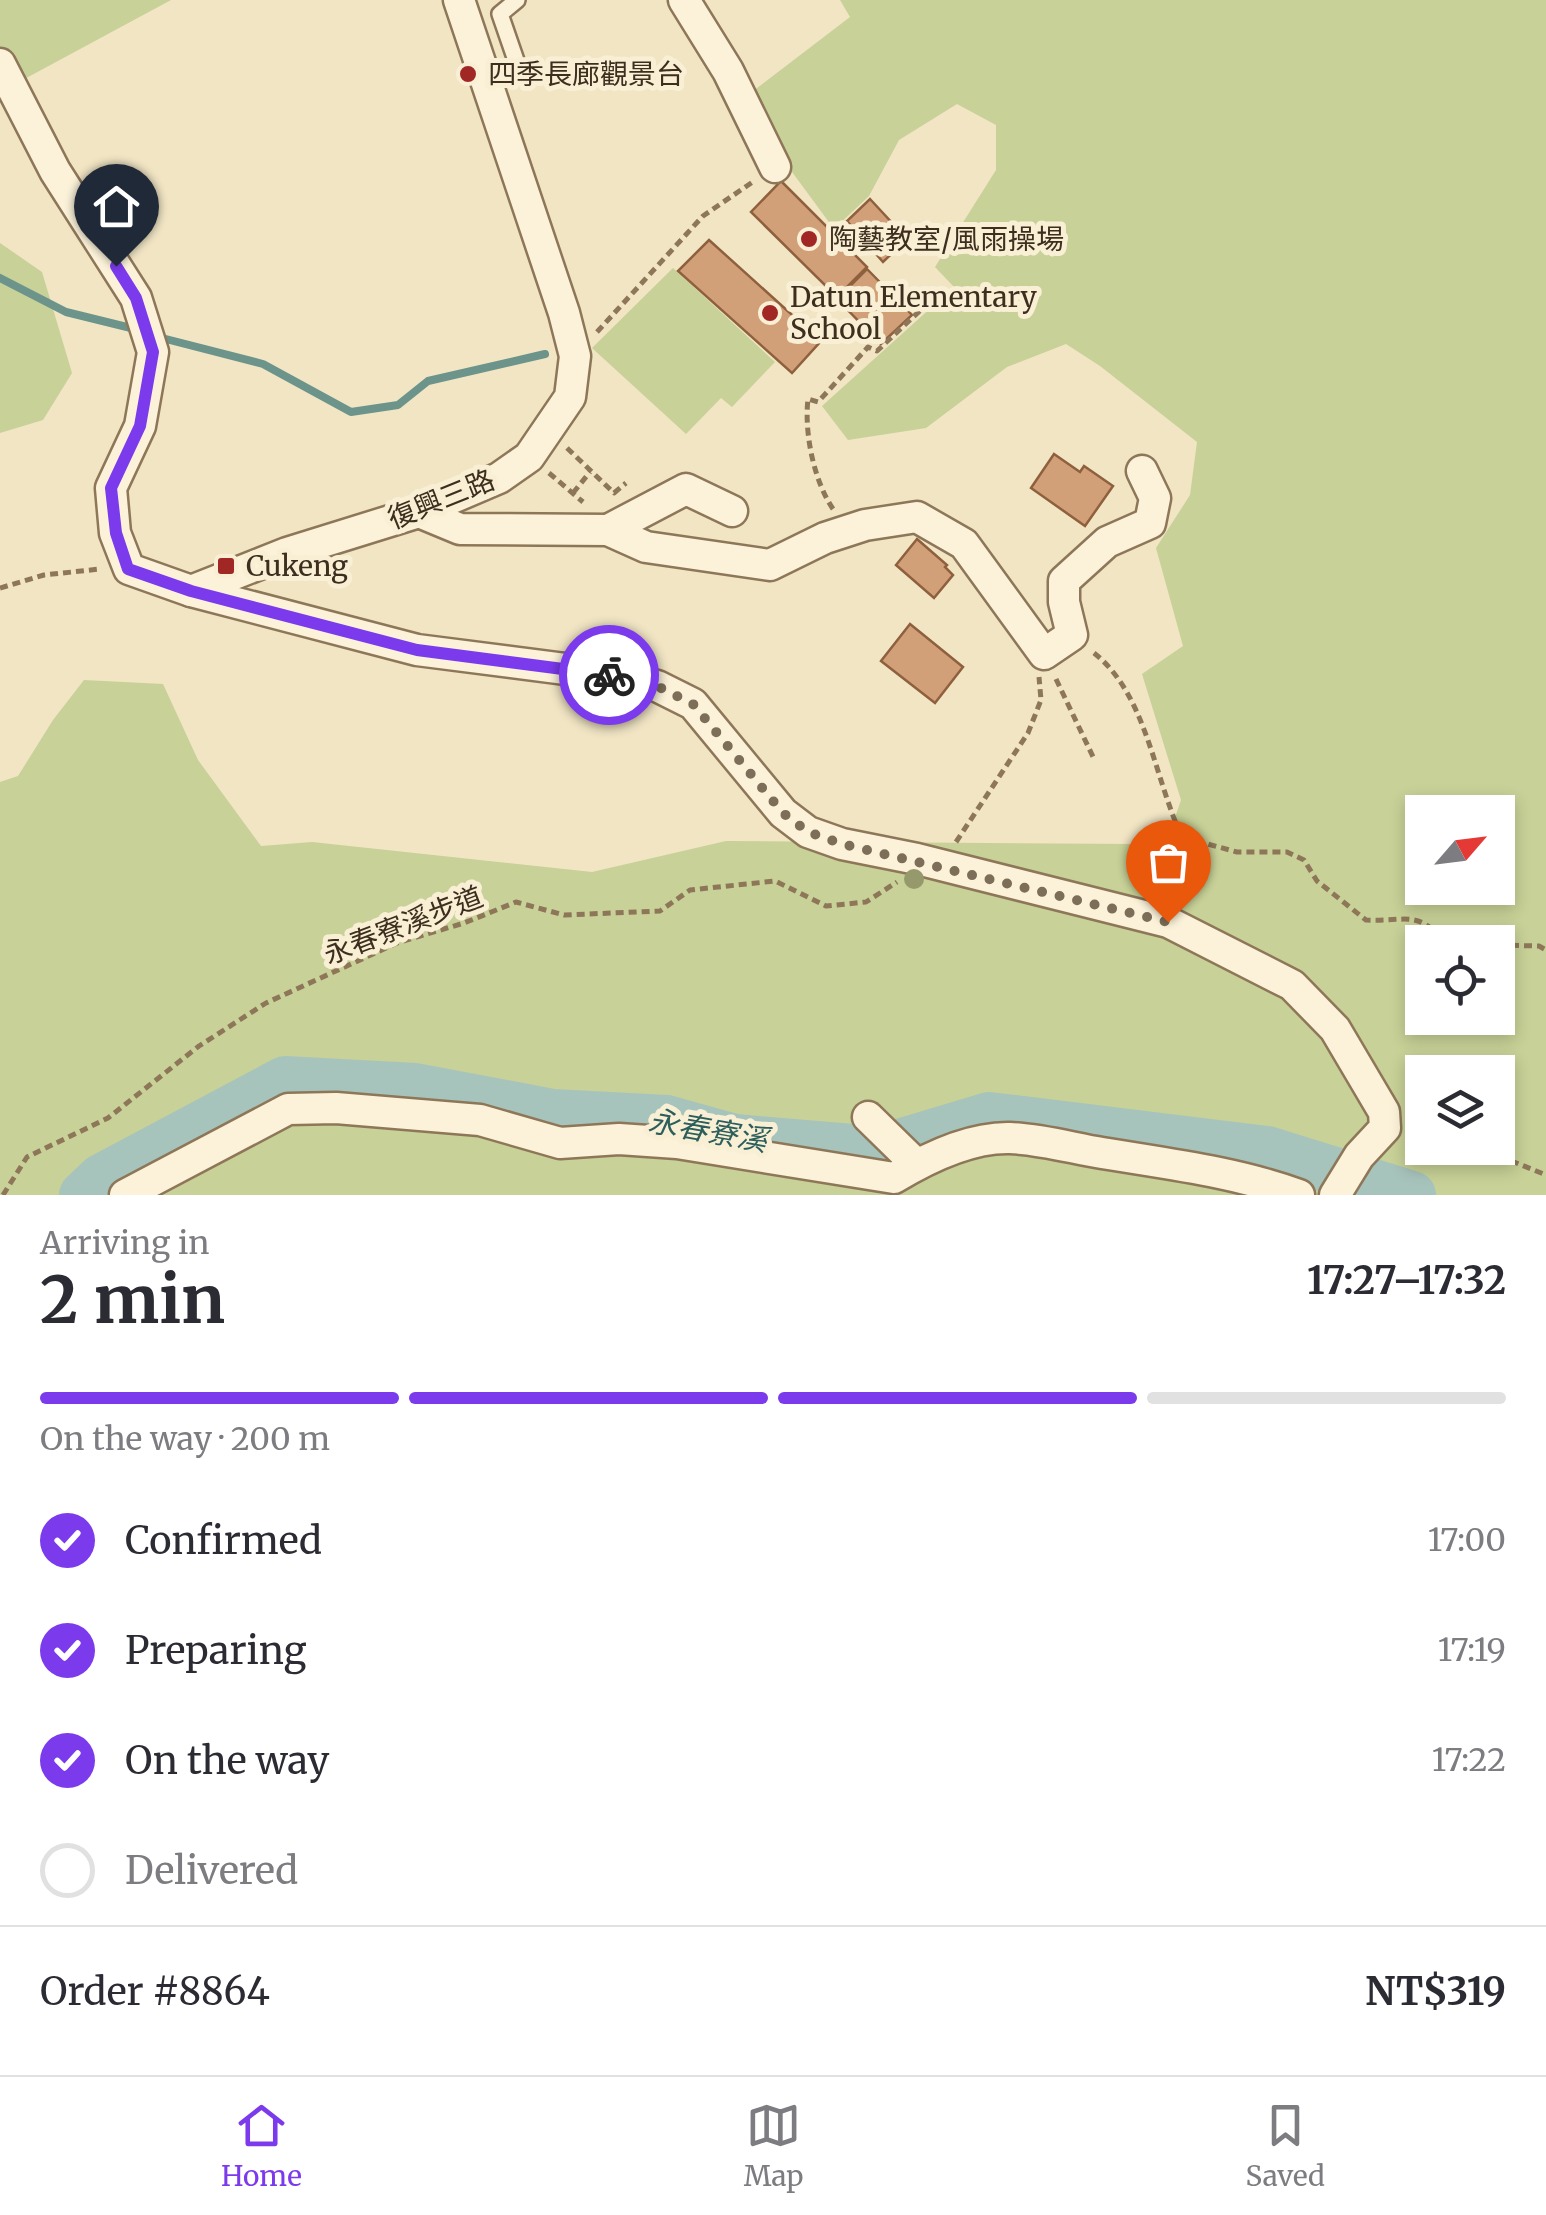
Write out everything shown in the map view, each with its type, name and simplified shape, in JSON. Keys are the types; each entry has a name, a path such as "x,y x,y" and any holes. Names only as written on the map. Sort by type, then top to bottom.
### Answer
{"street":[{"name":"復興三路","path":"191,591 287,553 419,512 499,478 529,457 570,397 575,356 459,0"},
{"path":"684,0 728,71 776,167"},
{"path":"0,64 55,171 136,298 153,352 140,426 111,488 116,533 128,569 191,591 417,650 628,677 657,686 693,704 783,813 808,832 842,844 1168,922 1292,985 1335,1029 1384,1112 1386,1128 1359,1156 1336,1195"},
{"path":"419,512 460,529 608,530 646,546 770,564 865,524 916,517 964,544 1044,654 1072,635 1064,602 1064,580 1107,542 1150,523 1154,498 1142,471"},
{"path":"608,530 686,488 732,511"},
{"path":"125,1195 288,1110 336,1108 480,1120 560,1143 619,1139 677,1143 894,1178 916,1164 956,1148 1008,1138 1187,1167 1300,1195"},
{"path":"868,1117 916,1164"}],"lane":[{"path":"517,0 500,14 522,75"}],"path":[{"path":"575,356 703,216 776,167"},
{"path":"835,512 821,491 806,416 808,400 818,402 868,347 877,351 927,304"},
{"path":"576,458 614,493 626,482"},
{"path":"573,493 591,472"},
{"path":"0,588 44,576 128,569"},
{"path":"1072,635 1108,664 1127,693 1182,836 1237,852 1287,852 1304,860 1318,880 1366,920 1417,918 1431,925"},
{"path":"1044,654 1095,761"},
{"path":"951,849 1028,734 1041,700 1038,674 1044,654"},
{"name":"永春寮溪步道","path":"3,1195 27,1158 108,1118 200,1046 266,1003 397,943 516,902 564,915 660,910 690,890 775,881 826,906 866,902 897,883 917,860"},
{"path":"1515,945 1546,950"},
{"path":"1515,1162 1546,1175"}],"green space":[{"path":"0,0 171,0 4,90 0,83"},
{"path":"840,0 1546,0 1546,1195 0,1195 0,782 18,776 84,680 163,684 198,760 261,846 312,842 592,872 726,841 1133,844 1168,838 1181,800 1142,674 1183,646 1156,548 1190,495 1197,442 1066,344 1007,367 926,428 848,440 822,406 954,287 935,267 996,170 996,125 957,104 899,140 869,196 834,229 784,161 748,95 850,17"},
{"path":"0,243 42,272 72,373 43,420 0,433"},
{"path":"673,268 775,362 732,407 721,398 686,434 592,348"}],"building":[{"name":"陶藝教室/風雨操場","path":"781,181 867,267 837,297 751,212"},
{"path":"870,199 907,239 883,262 847,221"},
{"path":"709,240 821,341 792,373 678,271"},
{"path":"867,269 912,315 881,344 837,299"},
{"path":"1054,454 1080,472 1084,466 1113,486 1085,526 1031,488"},
{"path":"917,539 953,575 934,598 896,565"},
{"path":"910,624 963,667 935,703 881,661"}],"waterway":[{"path":"0,278 66,312 135,329"},
{"path":"158,337 263,364 351,412 398,405 428,381 545,354"},
{"name":"永春寮溪","path":"83,1195 101,1178 285,1080 415,1087 553,1113 667,1119 735,1138 876,1150 989,1116 1267,1150 1412,1195"}],"way so far":[{"path":"609,675 657,686 693,704 783,813 808,832 842,844 1168,922"}],"place":[{"name":"四季長廊觀景台","path":"468,74"},
{"name":"陶藝教室/風雨操場","path":"809,239"},
{"name":"Datun Elementary School","path":"770,313"},
{"name":"Cukeng","path":"226,566"}],"route":[{"path":"116,266 136,298 153,352 140,426 111,488 116,533 128,569 191,591 417,650 609,675"}]}
